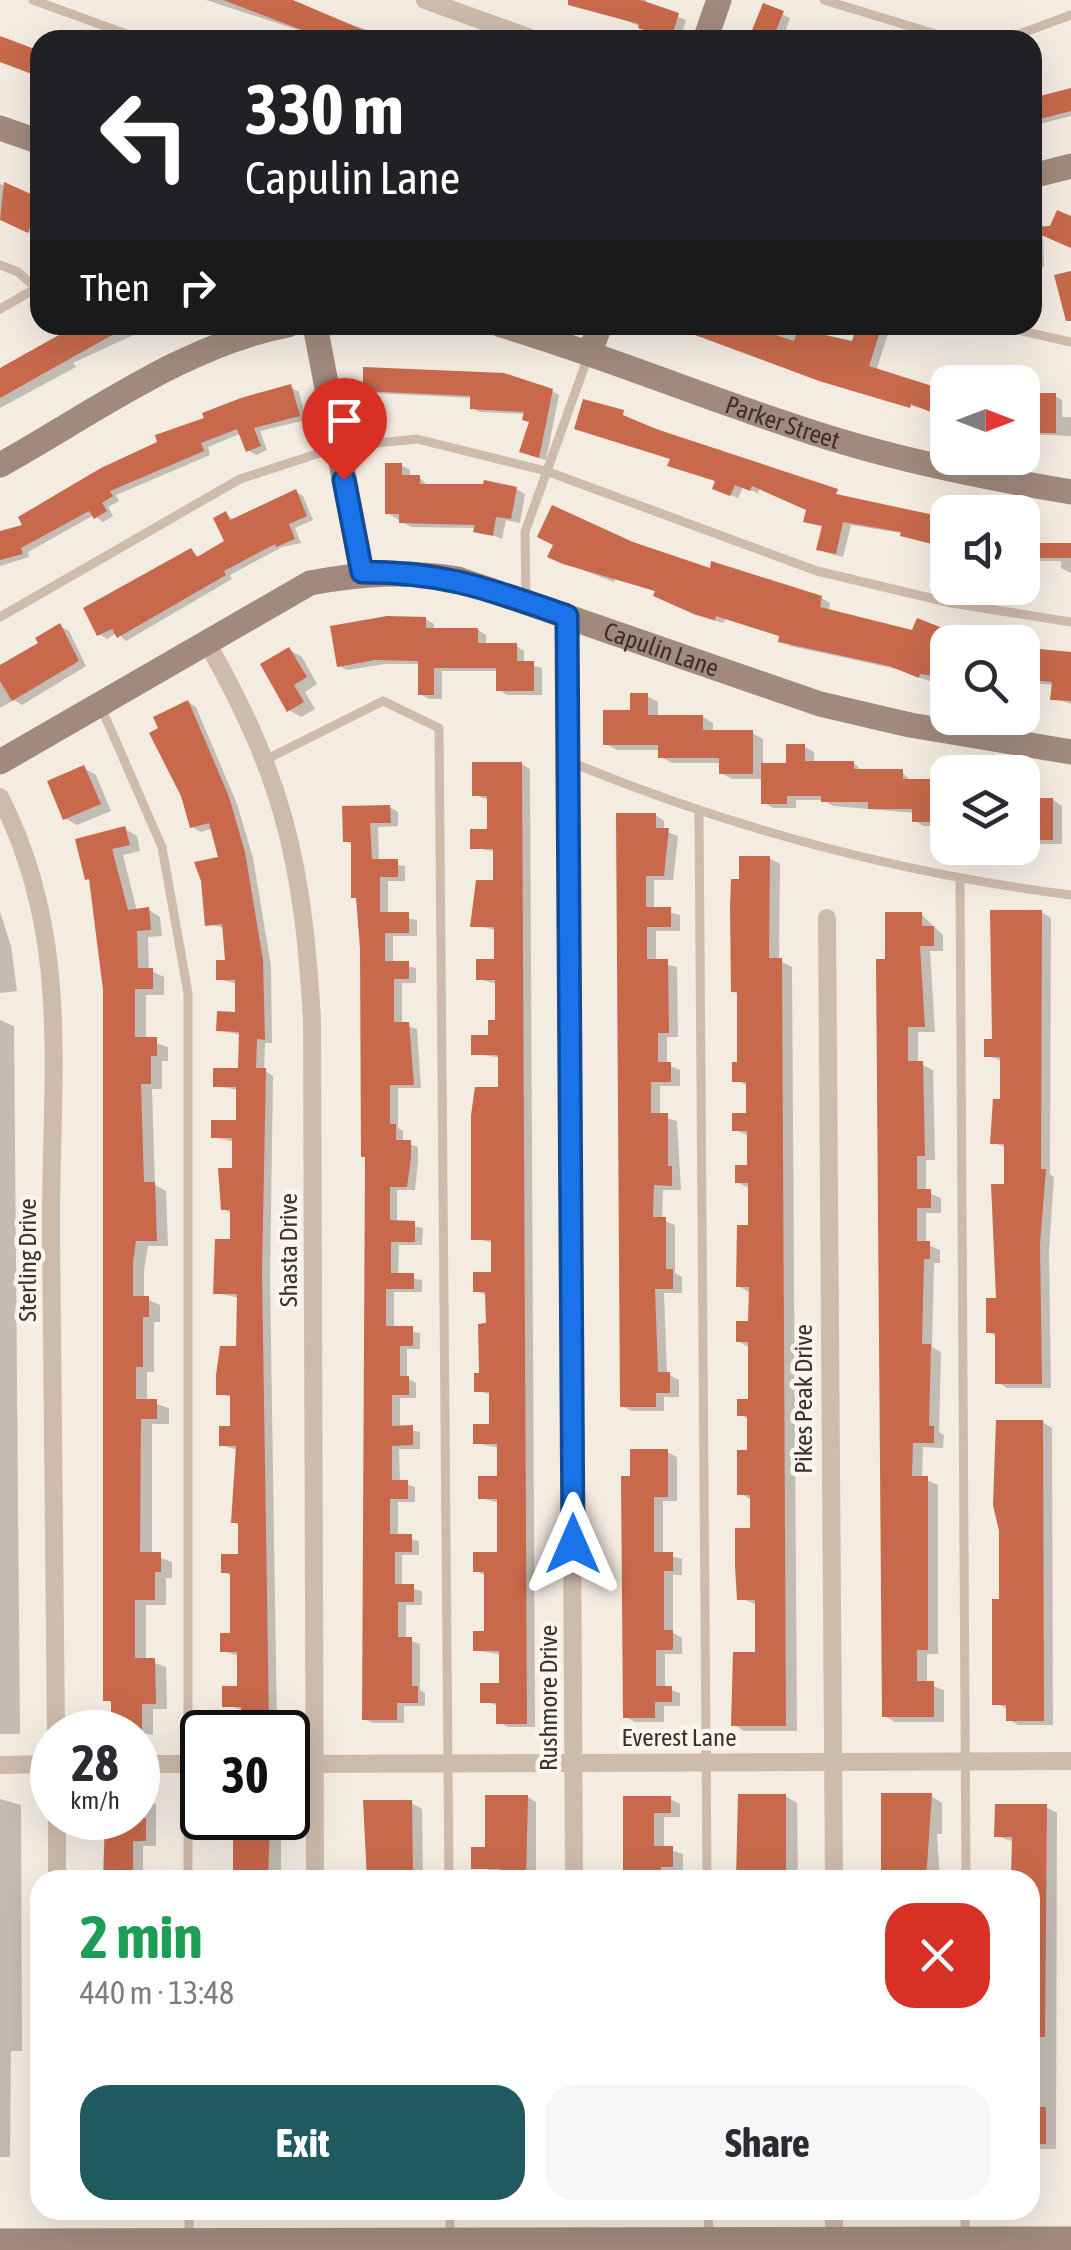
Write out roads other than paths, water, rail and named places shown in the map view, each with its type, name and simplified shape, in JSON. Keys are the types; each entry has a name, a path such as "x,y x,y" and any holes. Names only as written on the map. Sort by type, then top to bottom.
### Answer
{"main road":[{"path":"708,30 719,0"},
{"path":"0,128 30,138"},
{"path":"1042,173 1071,166"},
{"path":"0,465 178,366 250,335"},
{"path":"317,335 362,572"},
{"name":"Parker Street","path":"534,335 836,440 935,468 1071,492"},
{"path":"590,352 596,335"},
{"name":"Capulin Lane","path":"0,762 310,583 362,572 418,572 458,579 820,704 978,738 1071,752"},
{"path":"0,2241 399,2245 450,2240 721,2243 834,2239 965,2245 1071,2239"}],"street":[{"path":"425,0 508,30"},
{"name":"Rushmore Drive","path":"567,616 574,1870"},
{"name":"Shasta Drive","path":"206,640 267,759 291,833 306,918 312,1020 315,1870"},
{"name":"Sterling Drive","path":"0,796 38,888 54,1000 51,1229 56,1710"},
{"name":"Pikes Peak Drive","path":"828,918 834,1870"},
{"name":"Everest Lane","path":"310,1764 1071,1761"},
{"path":"0,1765 30,1764"},
{"path":"56,1840 57,1870"},
{"path":"834,2220 834,2239"}],"lane":[{"path":"32,0 115,30"},
{"path":"824,0 922,30"},
{"path":"1030,30 1071,15"},
{"path":"0,265 30,281"},
{"path":"0,309 30,292"},
{"path":"1042,333 1068,337"},
{"path":"526,602 525,532 590,352"},
{"path":"0,617 240,479 338,447 417,439 546,471 818,572 951,604 1071,622"},
{"path":"267,759 383,701 439,728 449,1870"},
{"path":"99,702 162,848 188,993 195,1710"},
{"path":"568,761 699,814 960,881 1071,895"},
{"path":"699,814 706,1870"},
{"path":"960,881 966,1870"},
{"path":"189,1870 190,1840"},
{"path":"190,2220 190,2241"},
{"path":"450,2220 450,2240"},
{"path":"965,2245 966,2220"}]}
